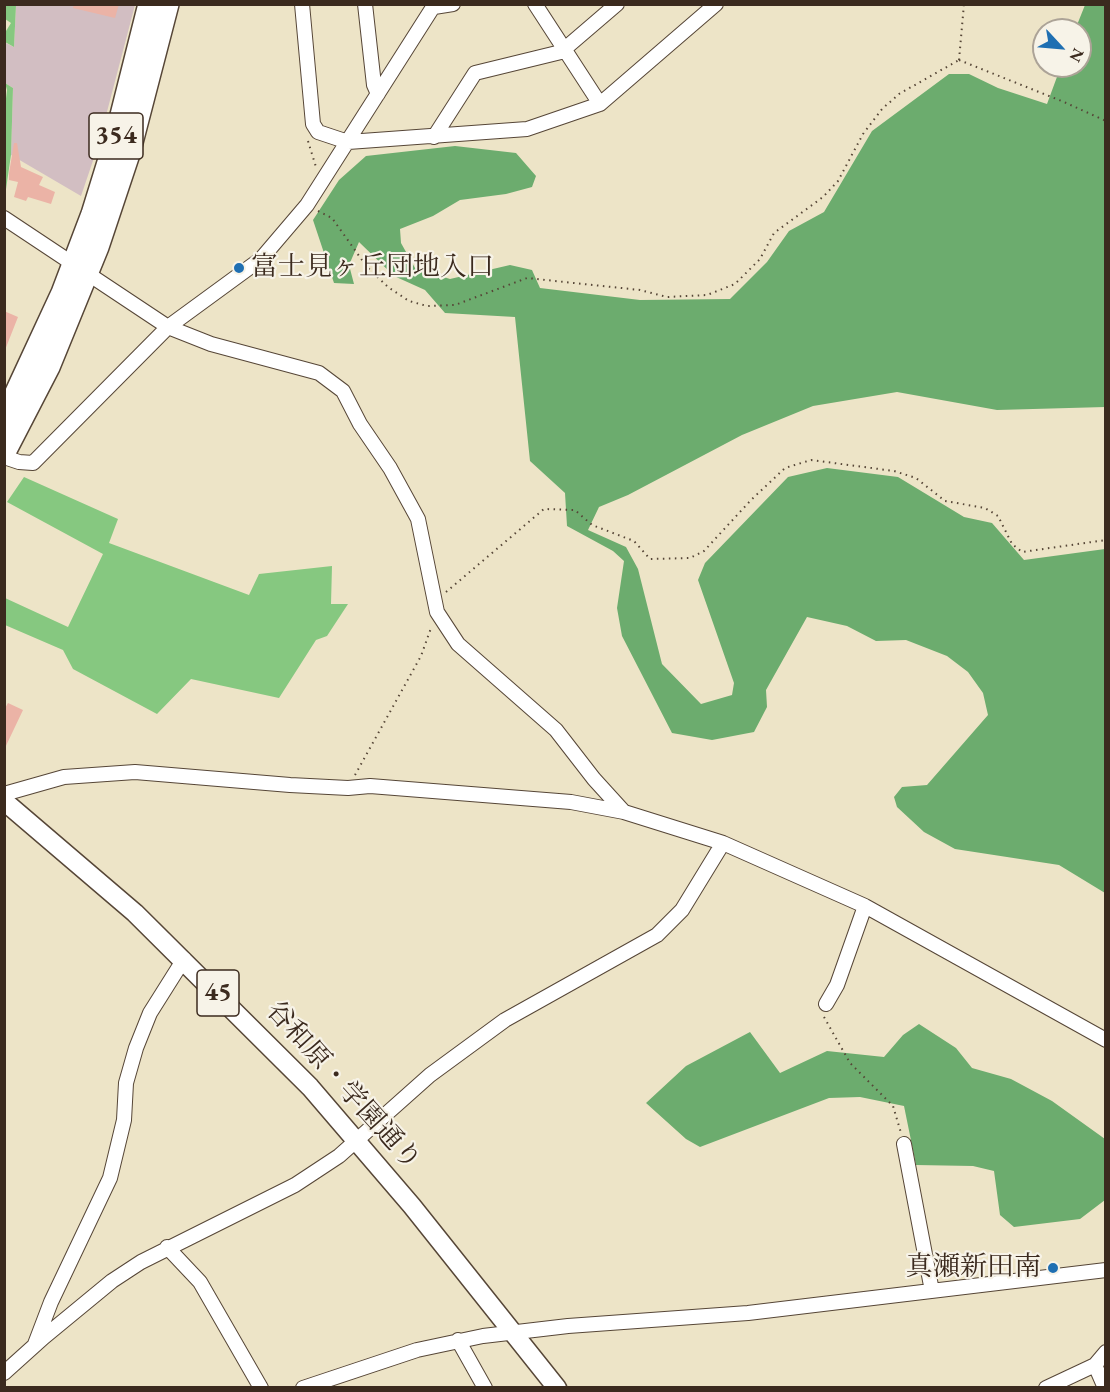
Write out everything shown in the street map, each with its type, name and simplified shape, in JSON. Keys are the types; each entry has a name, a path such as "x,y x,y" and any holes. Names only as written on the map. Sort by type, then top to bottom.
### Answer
{"highway":[{"name":"354","path":"4,418 81,271 149,4"},
{"name":"354","path":"4,455 49,367 81,271 129,154 168,4"}],"main road":[{"name":"谷和原・学園通り","path":"4,801 98,879 184,959 295,1072 412,1206 557,1388"}],"street":[{"path":"302,4 313,124 318,132 348,142 527,129 600,104 716,4"},
{"path":"365,4 374,85 378,94"},
{"path":"4,455 19,462 33,463 168,327 261,259 283,237 307,205 435,6 453,4"},
{"path":"535,4 600,104"},
{"path":"435,137 475,73 561,52 617,4"},
{"path":"4,218 168,327 212,344 319,373 343,391 360,424 390,468 418,519 436,607 458,644 556,730 594,779 624,812"},
{"path":"4,794 64,777 135,772 348,788 370,786 571,802 624,812 723,843 865,906 1106,1040"},
{"path":"4,1373 112,1281 167,1247 295,1185 339,1156 430,1075 505,1020 657,935 682,910 723,843"},
{"path":"826,1004 837,985 865,906"},
{"path":"34,1346 51,1302 110,1178 124,1120 126,1083 136,1048 150,1013 184,959"},
{"path":"904,1144 932,1291"},
{"path":"167,1247 200,1282 261,1388"},
{"path":"303,1388 401,1354 458,1340 748,1313 1106,1270"},
{"path":"458,1340 485,1388"},
{"path":"1046,1388 1095,1365 1106,1352"},
{"path":"1095,1365 1105,1388"}],"path":[{"path":"959,60 964,4"},
{"path":"959,60 1106,121"},
{"path":"307,205 332,218 367,267 388,287 410,300 427,306 455,305 527,278 640,290 667,297 707,295 735,284 760,259 774,233 823,196 838,181 863,134 882,109 899,94 959,60"},
{"path":"348,788 421,656 436,607 544,509 575,510 592,525 634,541 650,559 690,558 704,551 751,500 785,468 811,460 894,471 916,478 945,501 985,508 998,516 1012,544 1022,552 1106,540"},
{"path":"826,1004 822,1012 850,1064 893,1106 904,1144"}],"shaded area":[{"path":"16,5 135,5 98,146 81,196 11,155 13,88 5,83 4,42 14,47"}],"green space":[{"path":"5,4 16,5 14,47 5,42 6,31 11,23 5,19"},
{"path":"1085,5 1105,5 1105,407 997,410 897,392 813,406 742,435 628,495 599,507 588,530 626,547 638,569 662,664 701,704 732,695 734,683 698,580 705,563 788,477 827,468 898,477 964,517 992,523 1024,560 1105,549 1105,893 1059,865 955,849 924,832 897,807 894,797 902,787 927,785 988,715 983,693 968,672 947,656 906,640 876,641 847,626 807,617 766,690 767,707 754,732 712,740 672,733 622,636 617,608 624,561 613,551 567,526 565,493 530,461 515,317 445,313 425,290 394,276 359,242 349,265 354,284 334,283 313,220 339,180 366,156 455,146 516,153 536,176 532,187 506,194 460,200 433,216 400,229 401,243 415,268 450,279 510,265 532,270 540,288 640,300 730,299 767,262 789,231 824,212 872,131 949,74 969,74 998,88 1047,104 1057,78 1092,78 1092,18 1080,18"},
{"path":"5,83 13,88 11,155 5,196 4,115 7,90"},
{"path":"24,477 118,519 109,543 249,595 259,574 332,566 331,604 348,604 327,636 316,640 279,698 191,679 157,714 73,669 63,650 5,625 5,598 68,627 103,554 7,502"},
{"path":"919,1024 956,1048 972,1068 1011,1079 1052,1101 1105,1139 1105,1200 1080,1219 1014,1227 1000,1215 994,1171 973,1166 916,1165 904,1106 860,1097 829,1098 700,1147 686,1139 646,1103 686,1066 750,1032 780,1073 827,1051 884,1057 903,1035"}],"building":[{"path":"74,4 119,4 115,18 73,8"},
{"path":"14,143 17,143 21,167 43,177 39,185 55,192 51,204 28,197 26,201 14,197 18,182 9,180 9,173"},
{"path":"4,311 18,317 5,350 4,350"},
{"path":"8,703 23,710 4,750 4,710"}],"place":[{"name":"富士見ヶ丘団地入口","path":"239,268"},
{"name":"真瀬新田南","path":"1053,1268"}]}
